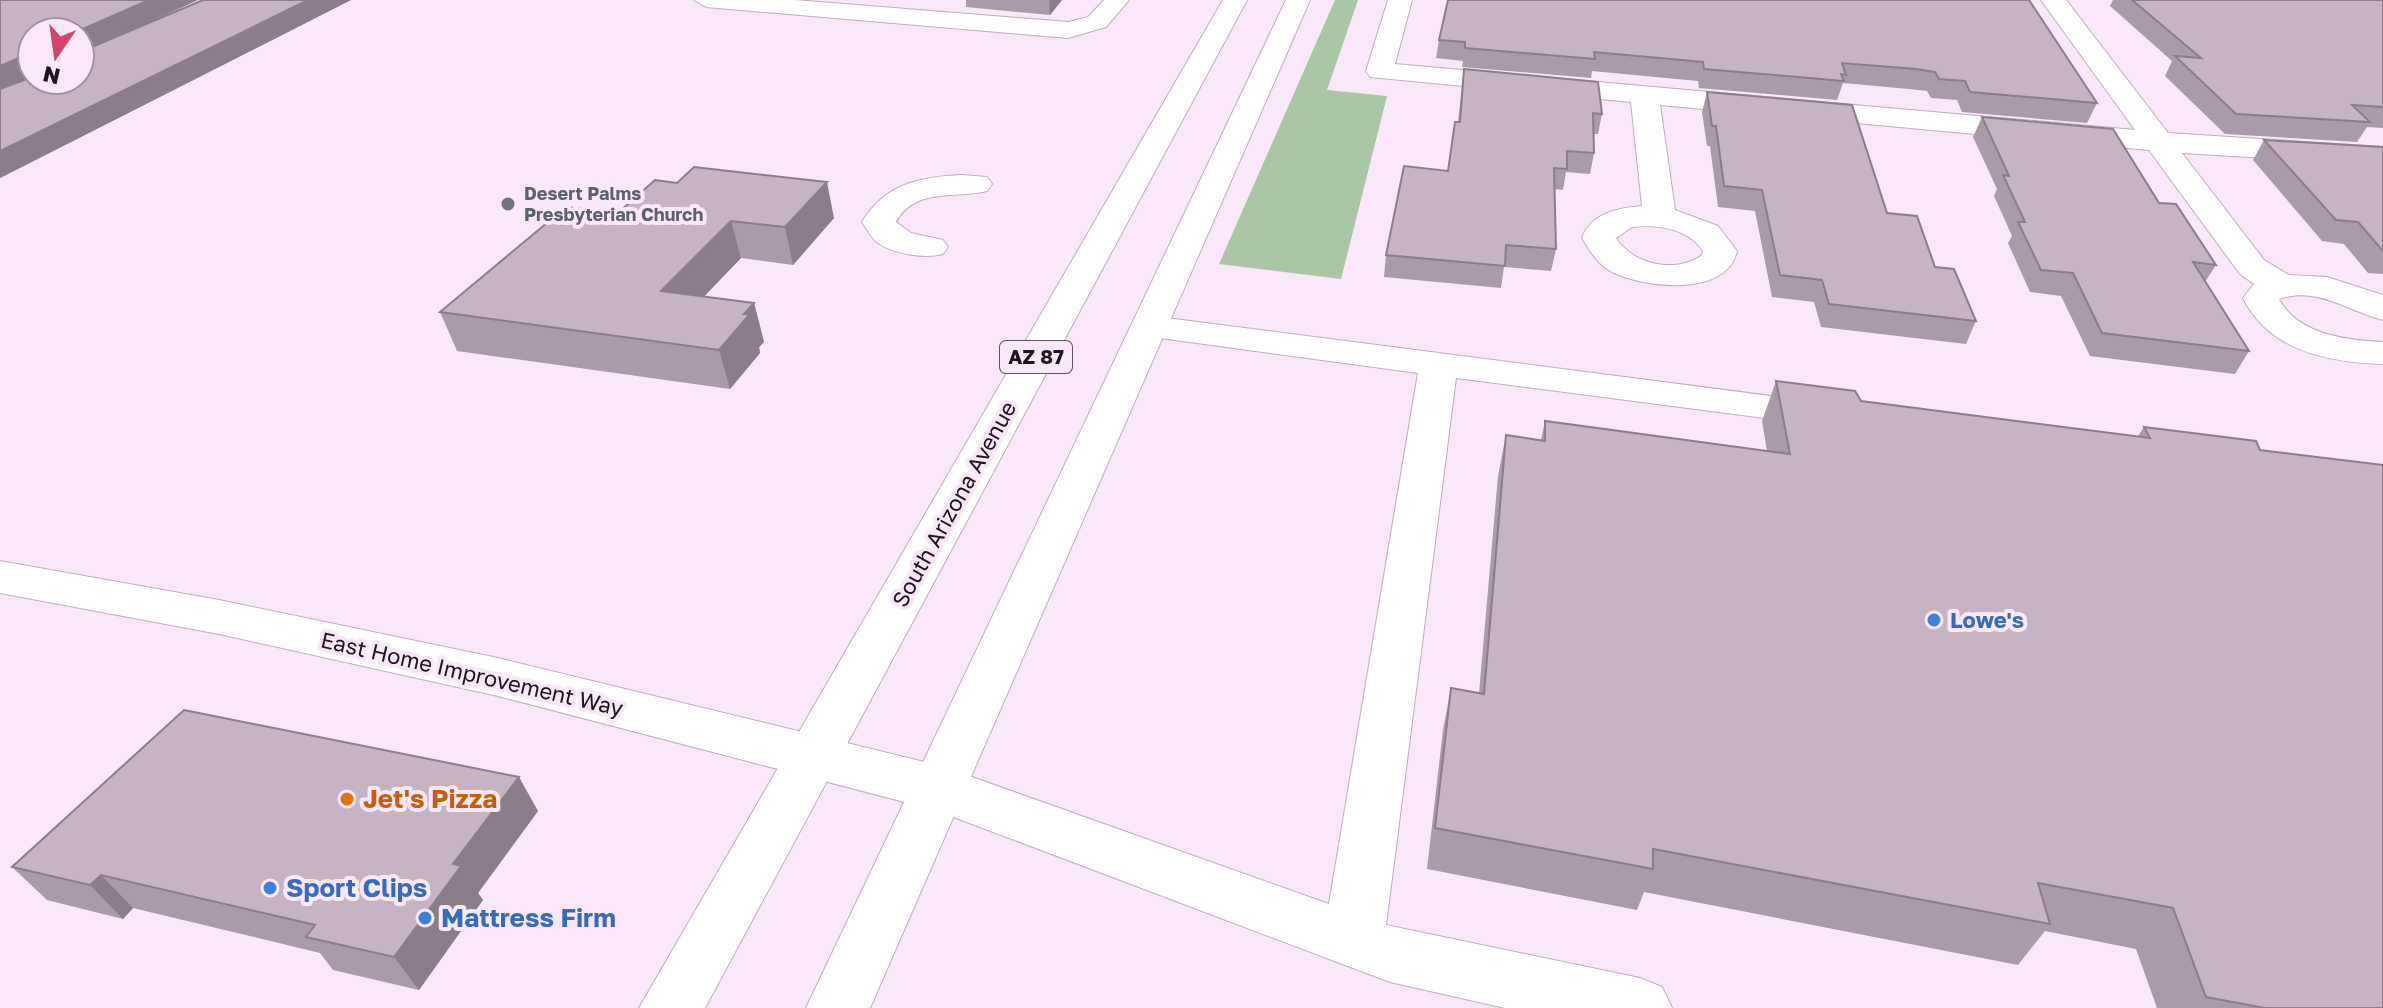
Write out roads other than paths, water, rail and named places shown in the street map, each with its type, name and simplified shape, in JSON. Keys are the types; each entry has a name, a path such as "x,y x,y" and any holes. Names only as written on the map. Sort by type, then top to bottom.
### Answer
{"street":[{"path":"706,0 1068,30 1087,28 1101,22 1117,0"},
{"name":"South Arizona Avenue","path":"671,1008 1235,0"},
{"path":"838,1008 941,789 1298,0"},
{"path":"1400,0 1380,71 2157,141 2383,156"},
{"path":"2053,0 2252,267 2281,286"},
{"path":"1644,95 1660,217"},
{"path":"931,247 888,235 879,222 885,207 902,194 938,185 976,184"},
{"path":"2383,309 2326,288 2281,286 2268,290 2261,298 2264,309 2275,320 2318,342 2383,353"},
{"path":"1151,327 1864,419"},
{"path":"1354,940 1439,364"},
{"name":"East Home Improvement Way","path":"0,577 219,617 498,677 941,789 1390,954 1640,1008"}],"place":[{"name":"Desert Palms Presbyterian Church","path":"508,204"},
{"name":"Lowe's","path":"1934,620"},
{"name":"Jet's Pizza","path":"347,799"},
{"name":"Sport Clips","path":"270,888"},
{"name":"Mattress Firm","path":"425,918"}]}
